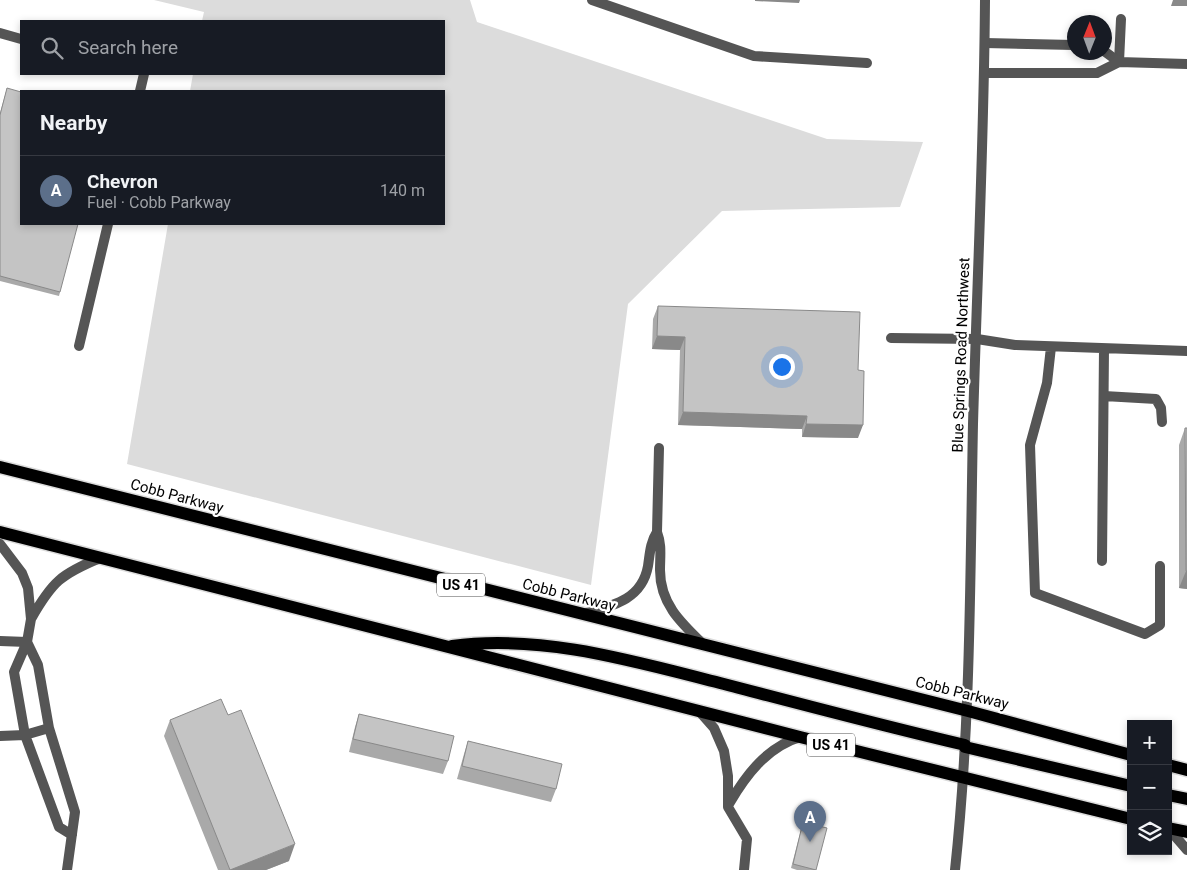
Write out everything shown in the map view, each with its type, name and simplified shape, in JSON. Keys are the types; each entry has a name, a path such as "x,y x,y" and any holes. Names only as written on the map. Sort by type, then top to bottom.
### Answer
{"main road":[{"name":"Cobb Parkway","path":"0,467 580,615 968,711 1127,754"},
{"name":"US 41","path":"0,532 800,738 1127,818"},
{"path":"444,647 478,642 509,643 598,654 1127,785"},
{"path":"1172,766 1187,770"},
{"path":"1172,796 1187,799"},
{"path":"1172,829 1187,832"}],"street":[{"path":"592,0 754,56 867,63"},
{"name":"Blue Springs Road Northwest","path":"955,870 968,711 985,0"},
{"path":"1119,62 1121,19"},
{"path":"0,33 20,39"},
{"path":"985,44 1067,45"},
{"path":"1112,57 1119,62"},
{"path":"984,73 1097,73 1119,62 1187,64"},
{"path":"140,90 144,75"},
{"path":"79,346 108,225"},
{"path":"891,338 977,339 1015,345 1187,351"},
{"path":"1051,347 1048,383 1030,445 1035,592 1145,634 1160,625 1160,566"},
{"path":"1102,560 1104,348"},
{"path":"1104,396 1156,399 1161,408 1162,422"},
{"path":"659,448 657,532 661,544 661,588 666,602 683,625 706,646"},
{"path":"580,615 617,604 633,595 642,584 647,568 651,542 657,532"},
{"path":"0,544 22,573 28,588 31,619 27,642 14,672 25,735 59,827 72,835"},
{"path":"31,619 55,583 70,571 100,558"},
{"path":"0,641 27,642"},
{"path":"27,642 38,664 49,728 75,812 67,870"},
{"path":"699,712 714,728 724,751 728,776 728,807 747,839 744,870"},
{"path":"0,736 25,735 49,728"},
{"path":"728,807 752,769 778,747 800,738"},
{"path":"1172,833 1187,850"}],"shaded area":[{"path":"154,0 470,0 477,22 827,139 923,142 900,207 722,211 628,304 591,585 127,464 168,225 445,225 445,90 190,90 193,75 445,75 445,20 202,20 204,12"}],"building":[{"path":"7,88 20,92 20,225 78,225 60,292 0,276 0,115"},
{"path":"658,306 860,312 858,370 864,371 863,425 806,424 807,416 683,412 685,337 657,336"},
{"path":"1185,428 1187,428 1187,571 1186,571"},
{"path":"221,699 228,715 241,710 295,844 230,870 170,720"},
{"path":"359,714 454,736 448,761 353,739"},
{"path":"468,741 562,764 556,789 462,766"},
{"path":"803,822 827,828 816,870 793,864"}],"place":[{"name":"Chevron","path":"810,842"}]}
